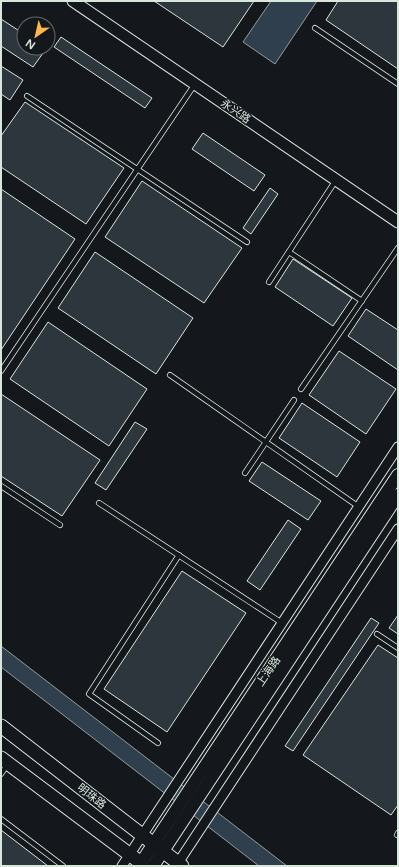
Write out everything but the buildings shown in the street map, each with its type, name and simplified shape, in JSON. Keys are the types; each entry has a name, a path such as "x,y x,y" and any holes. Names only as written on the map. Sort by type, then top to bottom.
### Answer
{"main road":[{"name":"上海路","path":"158,847 398,475"},
{"name":"上海路","path":"144,865 158,847 398,495"},
{"name":"明珠路","path":"1,726 158,847 179,865"},
{"path":"4,766 144,865"}],"street":[{"name":"永兴路","path":"73,1 196,83 398,222"},
{"path":"122,866 398,447"},
{"path":"179,865 398,529"}],"lane":[{"path":"315,28 398,84"},
{"path":"1,371 196,83"},
{"path":"27,96 247,242"},
{"path":"269,282 336,180"},
{"path":"301,389 398,248"},
{"path":"289,252 362,301"},
{"path":"170,375 359,507"},
{"path":"245,473 294,400"},
{"path":"1,486 60,525"},
{"path":"100,503 282,623"},
{"path":"158,743 89,694 179,555"},
{"path":"377,634 398,648"},
{"path":"1,819 62,866"}],"water":[{"path":"271,1 317,1 275,64 243,42"},
{"path":"1,646 287,866 259,866 1,667"}]}
